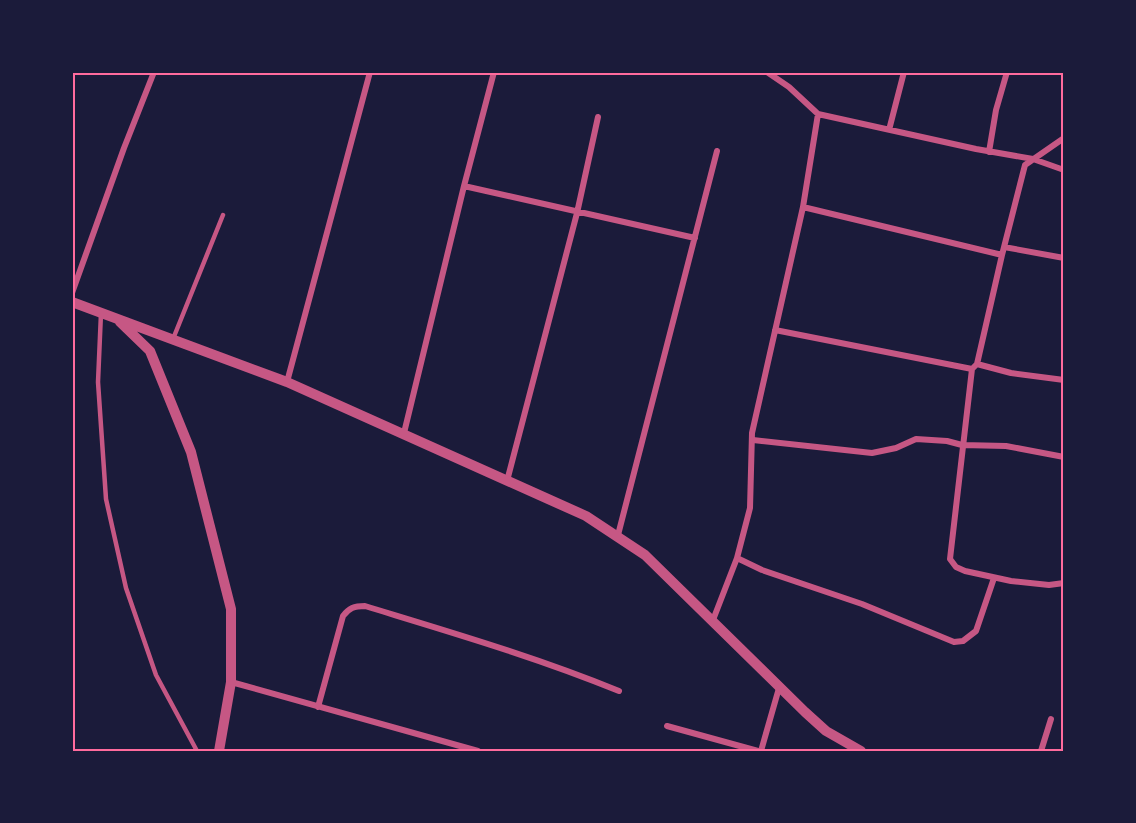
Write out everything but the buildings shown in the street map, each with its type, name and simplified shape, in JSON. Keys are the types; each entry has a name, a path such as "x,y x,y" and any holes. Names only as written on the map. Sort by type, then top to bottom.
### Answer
{"street":[{"path":"72,293 154,72"},
{"path":"287,382 370,72"},
{"path":"404,433 494,72"},
{"path":"888,130 904,72"},
{"path":"989,152 996,110 1007,72"},
{"path":"771,73 818,114 989,152 1033,159 1064,170"},
{"path":"713,620 738,558 750,508 752,433 803,207 818,114"},
{"path":"507,481 577,213 598,117"},
{"path":"1064,138 1025,165 977,363 972,369 950,559 956,567 994,578 1028,584 1064,583"},
{"path":"618,535 717,151"},
{"path":"464,186 695,238"},
{"path":"803,207 1002,255"},
{"path":"1004,247 1064,258"},
{"path":"72,302 287,382 586,516 645,555 779,688 826,731 861,751"},
{"path":"116,318 150,351 191,452 231,609 231,682 219,751"},
{"path":"775,330 972,369"},
{"path":"977,363 1011,373 1064,380"},
{"path":"753,440 872,453 896,448 916,439 947,441 962,445 1006,446 1064,457"},
{"path":"738,558 762,570 862,604 954,642 963,641 976,631 994,578"},
{"path":"318,707 343,616 356,606 365,606 496,647 619,691"},
{"path":"231,682 478,751"},
{"path":"667,726 759,751 779,688"},
{"path":"1041,751 1051,719"}],"lane":[{"path":"172,339 224,215"},
{"path":"101,313 98,382 106,499 126,588 156,675 197,751"}]}
